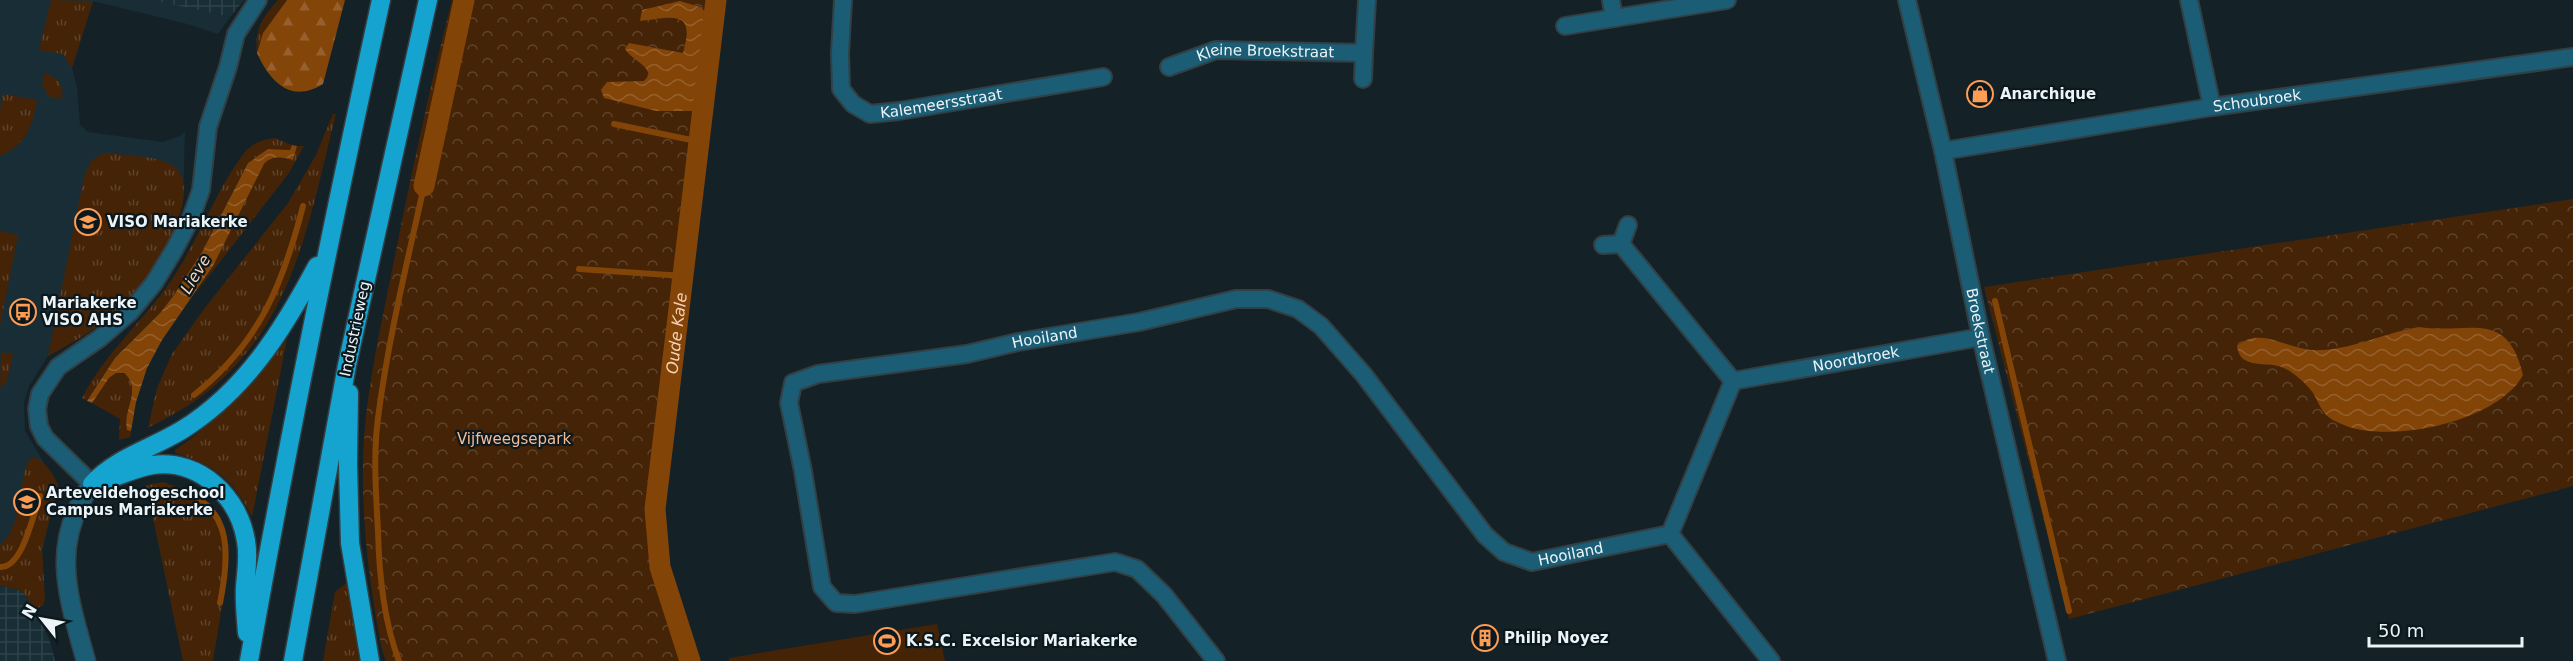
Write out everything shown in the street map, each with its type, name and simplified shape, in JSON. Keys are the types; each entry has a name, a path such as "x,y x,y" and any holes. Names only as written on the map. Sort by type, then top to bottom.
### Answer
{"highway":[{"path":"248,661 327,248 381,0"},
{"name":"Industrieweg","path":"293,661 347,364 428,0"},
{"path":"92,484 105,470 181,430 231,390 278,336 327,248"},
{"path":"347,364 350,417 348,464 350,543 370,661"},
{"path":"92,484 138,469 166,465 191,470 209,478 221,490 241,522 246,542 245,590 248,661"}],"street":[{"path":"86,661 70,601 64,563 73,517 80,501 92,484 45,438 39,426 40,394 58,367 100,338 130,312 154,283 192,218 201,190 208,127 228,67 236,34 258,0"},
{"name":"Kalemeersstraat","path":"843,0 840,52 841,89 853,104 870,114 1103,76"},
{"path":"1364,79 1366,0"},
{"path":"1611,0 1614,18"},
{"path":"1564,26 1726,0"},
{"name":"Broekstraat","path":"1907,0 1943,151 1981,337 2058,661"},
{"path":"2189,0 2212,106"},
{"name":"Kleine Broekstraat","path":"1169,67 1216,50 1364,53"},
{"name":"Schoubroek","path":"1943,151 2212,106 2573,57"},
{"path":"1621,244 1628,225"},
{"path":"1603,245 1621,244"},
{"path":"1621,244 1733,381 1670,534 1771,661"},
{"name":"Hooiland","path":"1216,661 1164,595 1137,569 1115,562 866,602 836,603 822,587 789,403 793,383 818,374 967,354 1018,342 1139,322 1236,299 1268,298 1298,309 1321,326 1364,375 1485,535 1504,552 1532,562 1670,534"},
{"name":"Noordbroek","path":"1733,381 1981,337"}],"shaded area":[{"name":"VISO Mariakerke","path":"0,0 152,0 230,17 218,34 191,25 93,1 72,68 77,88 80,125 88,132 163,142 180,136 185,131 183,203 168,241 151,271 111,316 48,356 29,386 24,402 25,431 60,490 53,505 42,550 44,581 0,585"},
{"path":"151,0 244,0 230,17"},
{"path":"0,585 22,591 37,613 51,644 55,661 0,661"}],"green space":[{"path":"51,0 93,1 72,68 63,54 39,50"},
{"path":"278,0 287,0 263,33 257,53 258,30"},
{"path":"287,0 345,0 323,84 312,90 291,91 283,87 268,73 257,53 263,33"},
{"name":"Vijfweegsepark","path":"452,0 716,0 655,509 660,567 690,661 386,661 382,650 365,535 363,465 366,416 377,343 428,101"},
{"path":"44,73 59,82 62,99 46,96 47,89 42,88"},
{"path":"3,94 37,100 27,134 16,146 0,156 0,111"},
{"path":"333,114 336,114 317,192 294,268 259,336 234,367 203,395 148,428 157,388 172,354 204,309 288,203 316,155"},
{"path":"275,138 292,145 290,150 268,149 248,163 202,252 174,295 161,312 115,358 87,401 82,398 92,380 116,348 167,287 241,157 256,143"},
{"path":"297,146 304,146 289,173 195,294 213,266 264,164 274,158 293,160"},
{"path":"103,153 143,157 172,165 178,170 184,185 182,205 175,226 151,270 122,306 96,328 48,356 85,173 92,160"},
{"path":"2573,199 2573,486 2069,619 1984,287"},
{"path":"0,231 18,235 0,326"},
{"path":"287,339 252,517 238,493 221,475 201,463 175,453 175,450 221,413"},
{"path":"1,352 13,354 7,381 0,388"},
{"path":"116,373 125,374 132,385 126,427 131,431 130,437 119,440 120,419 92,403 109,378"},
{"name":"Arteveldehogeschool Campus Mariakerke","path":"33,457 46,466 60,490 53,505 42,550 45,600 42,606 35,609 22,591 0,585 0,545 14,524 25,472"},
{"path":"164,482 199,495 212,506 226,531 227,576 213,661 183,661 146,485"},
{"path":"348,582 365,661 323,661 335,592"},
{"name":"K.S.C. Excelsior Mariakerke","path":"937,624 945,661 729,661 729,658"}],"water":[{"path":"680,1 700,7 714,19 704,111 656,111 604,98 601,90 607,82 644,81 649,75 645,67 625,49 629,43 683,53 686,39 684,22 672,18 640,21 642,10"},
{"path":"292,145 297,146 293,160 274,158 264,164 213,266 162,340 147,368 136,402 131,431 127,430 126,422 132,386 124,373 116,373 109,378 92,403 87,401 115,358 161,312 174,295 202,252 248,163 268,149 290,150"},
{"path":"2419,327 2483,328 2496,332 2507,340 2516,354 2523,375 2510,392 2490,406 2466,417 2439,425 2384,432 2359,429 2339,423 2323,411 2311,390 2293,373 2279,366 2249,362 2239,354 2237,346 2246,340 2264,338 2311,350 2325,350"}],"waterway":[{"name":"Lieve","path":"424,186 464,0"},
{"name":"Oude Kale","path":"690,661 660,567 655,509 716,0"},
{"path":"614,124 701,142"},
{"path":"399,661 386,614 381,581 376,446 387,360 424,186"},
{"path":"194,395 236,355 265,311 287,261 303,206"},
{"path":"579,269 684,276"},
{"path":"1995,301 2069,611"},
{"path":"183,491 200,499 212,510 224,537 226,553 220,603"},
{"name":"Lieve","path":"0,567 8,565 21,550 40,496"}],"place":[{"name":"Anarchique","path":"1980,94"},
{"name":"VISO Mariakerke","path":"88,222"},
{"name":"Mariakerke VISO AHS","path":"23,312"},
{"name":"Arteveldehogeschool Campus Mariakerke","path":"27,502"},
{"name":"Philip Noyez","path":"1485,638"},
{"name":"K.S.C. Excelsior Mariakerke","path":"887,641"}]}
